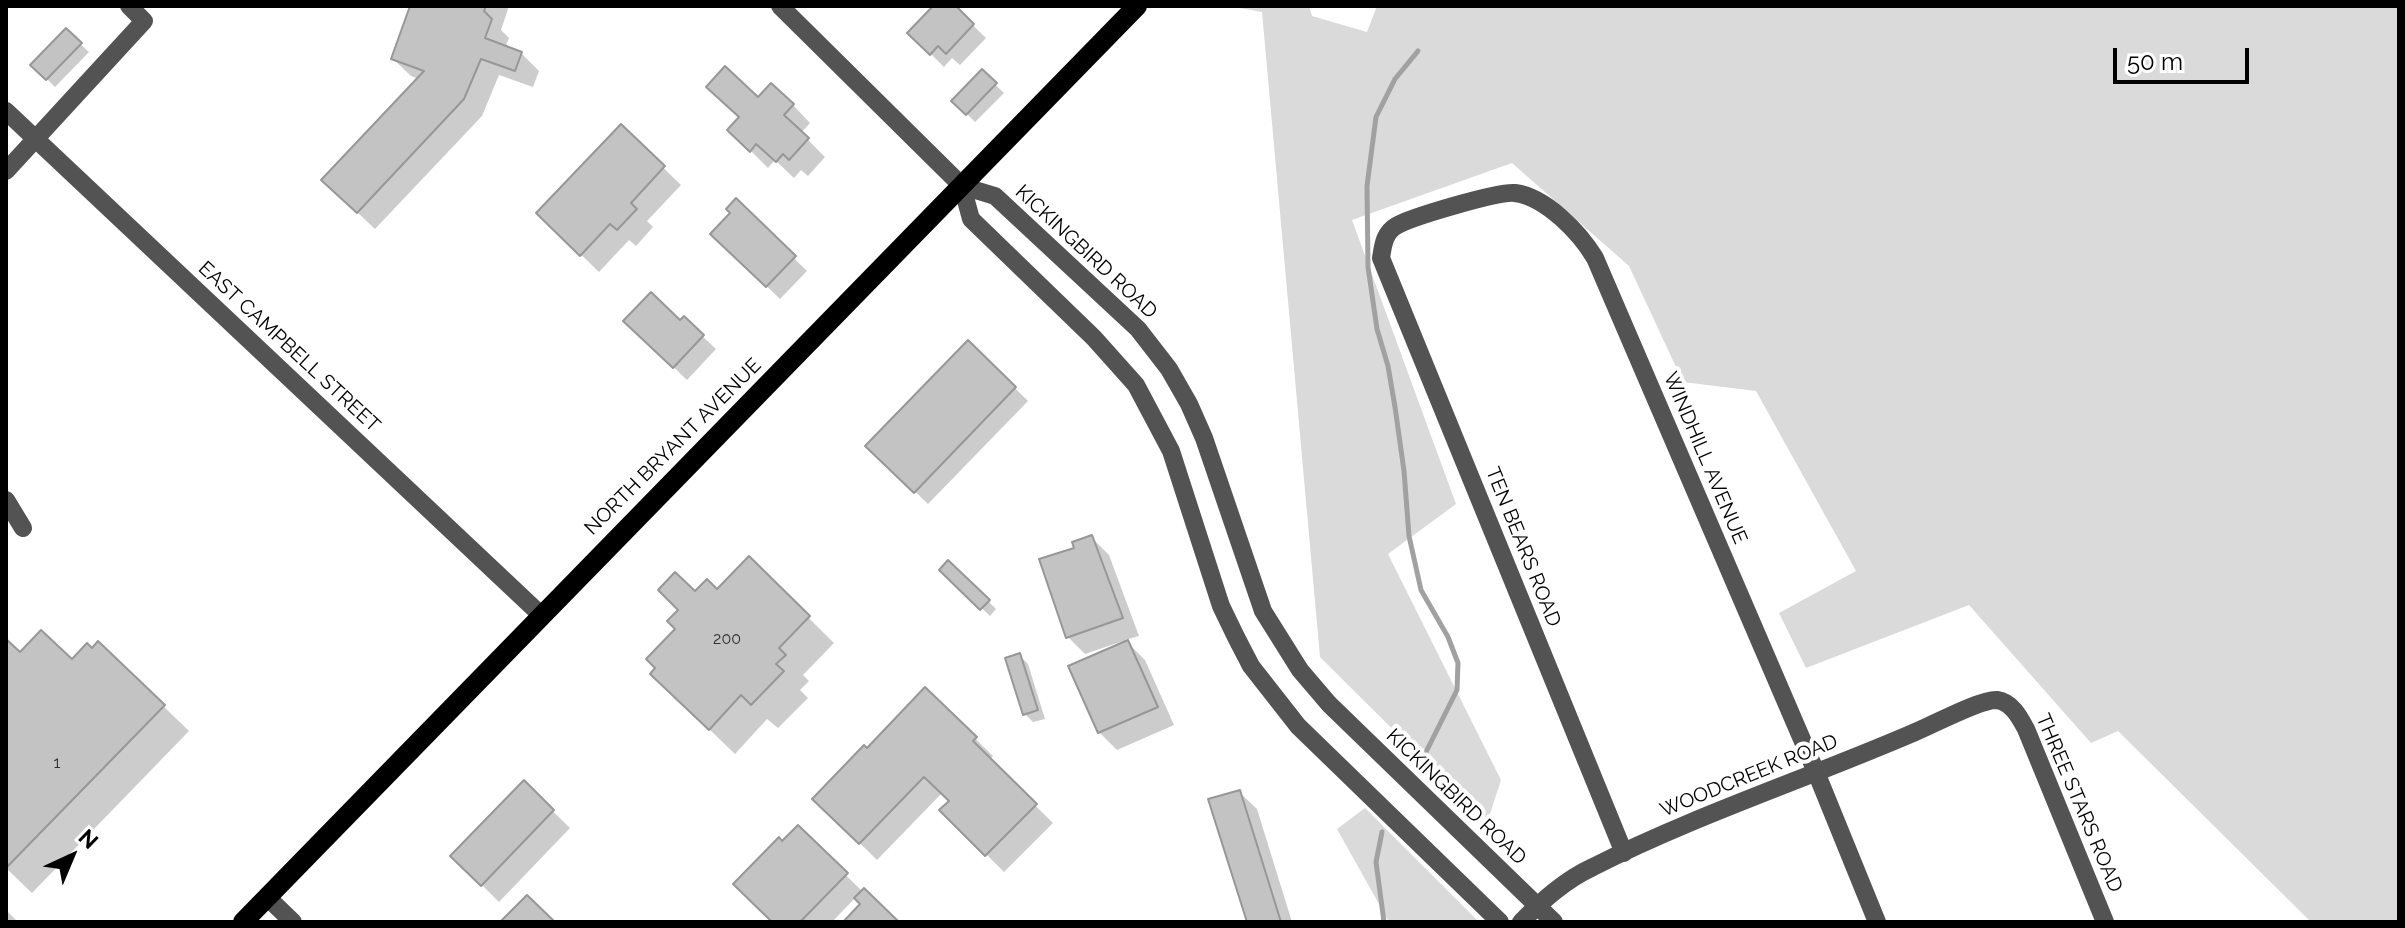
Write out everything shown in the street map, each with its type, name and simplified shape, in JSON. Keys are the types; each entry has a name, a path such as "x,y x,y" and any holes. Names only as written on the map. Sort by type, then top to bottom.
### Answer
{"main road":[{"name":"NORTH BRYANT AVENUE","path":"243,922 1137,6"}],"street":[{"path":"6,171 144,21 129,6"},
{"path":"780,6 962,186 971,219 1102,346 1136,385 1171,451 1221,606 1265,687 1298,726 1500,922"},
{"name":"EAST CAMPBELL STREET","path":"6,111 541,615"},
{"name":"KICKINGBIRD ROAD","path":"962,186 995,196 1138,329 1189,404 1204,438 1263,611 1300,670 1329,704 1554,922"},
{"name":"WINDHILL AVENUE","path":"1381,258 1383,241 1395,227 1490,195 1516,193 1543,205 1581,235 1595,258 1816,772 1877,922"},
{"name":"TEN BEARS ROAD","path":"1381,258 1624,853"},
{"path":"6,500 23,528"},
{"name":"WOODCREEK ROAD","path":"1521,922 1558,887 1591,867 1721,808 1972,707 1996,700 2007,704"},
{"name":"THREE STARS ROAD","path":"2007,704 2018,714 2026,729 2105,922"},
{"path":"267,897 293,922"}],"shaded area":[{"path":"1229,6 1309,6 1312,16 1367,32 1377,6 2399,6 2399,922 2311,922 2118,731 2091,743 1969,605 1806,668 1779,613 1856,571 1756,391 1683,382 1629,266 1512,163 1352,220 1456,504 1388,554 1501,780 1487,823 1320,657 1262,12"},
{"path":"1365,808 1479,922 1389,922 1337,829"}],"building":[{"path":"410,6 486,6 484,11 492,19 485,38 522,52 515,71 481,59 464,99 357,213 321,180 424,71 391,59"},
{"path":"933,6 956,6 974,24 946,54 938,46 930,55 907,33"},
{"path":"66,28 82,43 46,80 30,65"},
{"path":"725,66 758,97 771,83 794,104 784,115 809,138 789,160 783,154 776,162 756,144 750,152 727,130 739,117 706,87"},
{"path":"982,69 997,83 966,115 951,101"},
{"path":"621,124 665,166 631,203 637,209 617,230 610,224 580,256 536,213"},
{"path":"736,198 796,256 766,287 710,234 730,213 726,209"},
{"path":"651,292 680,320 684,316 704,335 673,368 623,321"},
{"path":"968,340 1016,387 914,493 865,446"},
{"path":"1092,535 1123,618 1066,638 1039,559 1074,548 1072,542"},
{"path":"749,556 810,616 779,648 786,655 776,664 784,671 751,705 741,695 709,730 650,674 655,668 646,659 675,629 667,621 678,610 658,590 675,572 695,591 707,579 717,589"},
{"path":"948,560 990,600 980,610 939,570"},
{"path":"41,630 72,659 87,643 92,648 98,641 165,705 6,868 6,639 20,652"},
{"path":"1128,640 1158,707 1098,733 1068,666"},
{"path":"1020,653 1038,710 1023,715 1005,658"},
{"path":"925,687 977,737 973,741 1037,804 985,856 939,810 949,801 924,777 859,844 812,799 864,745 867,748"},
{"path":"524,780 554,810 481,886 450,856"},
{"path":"1240,790 1281,922 1247,922 1208,799"},
{"path":"798,825 848,873 800,922 772,922 733,884 779,837 782,841"},
{"path":"864,888 899,922 843,922 860,904 854,898"},
{"path":"527,895 555,922 500,922"}],"waterway":[{"path":"1418,51 1395,79 1376,117 1367,186 1368,267 1377,329 1395,407 1409,536 1421,590 1448,637 1458,663 1457,690 1418,768"},
{"path":"1382,832 1376,862 1384,922"}]}
